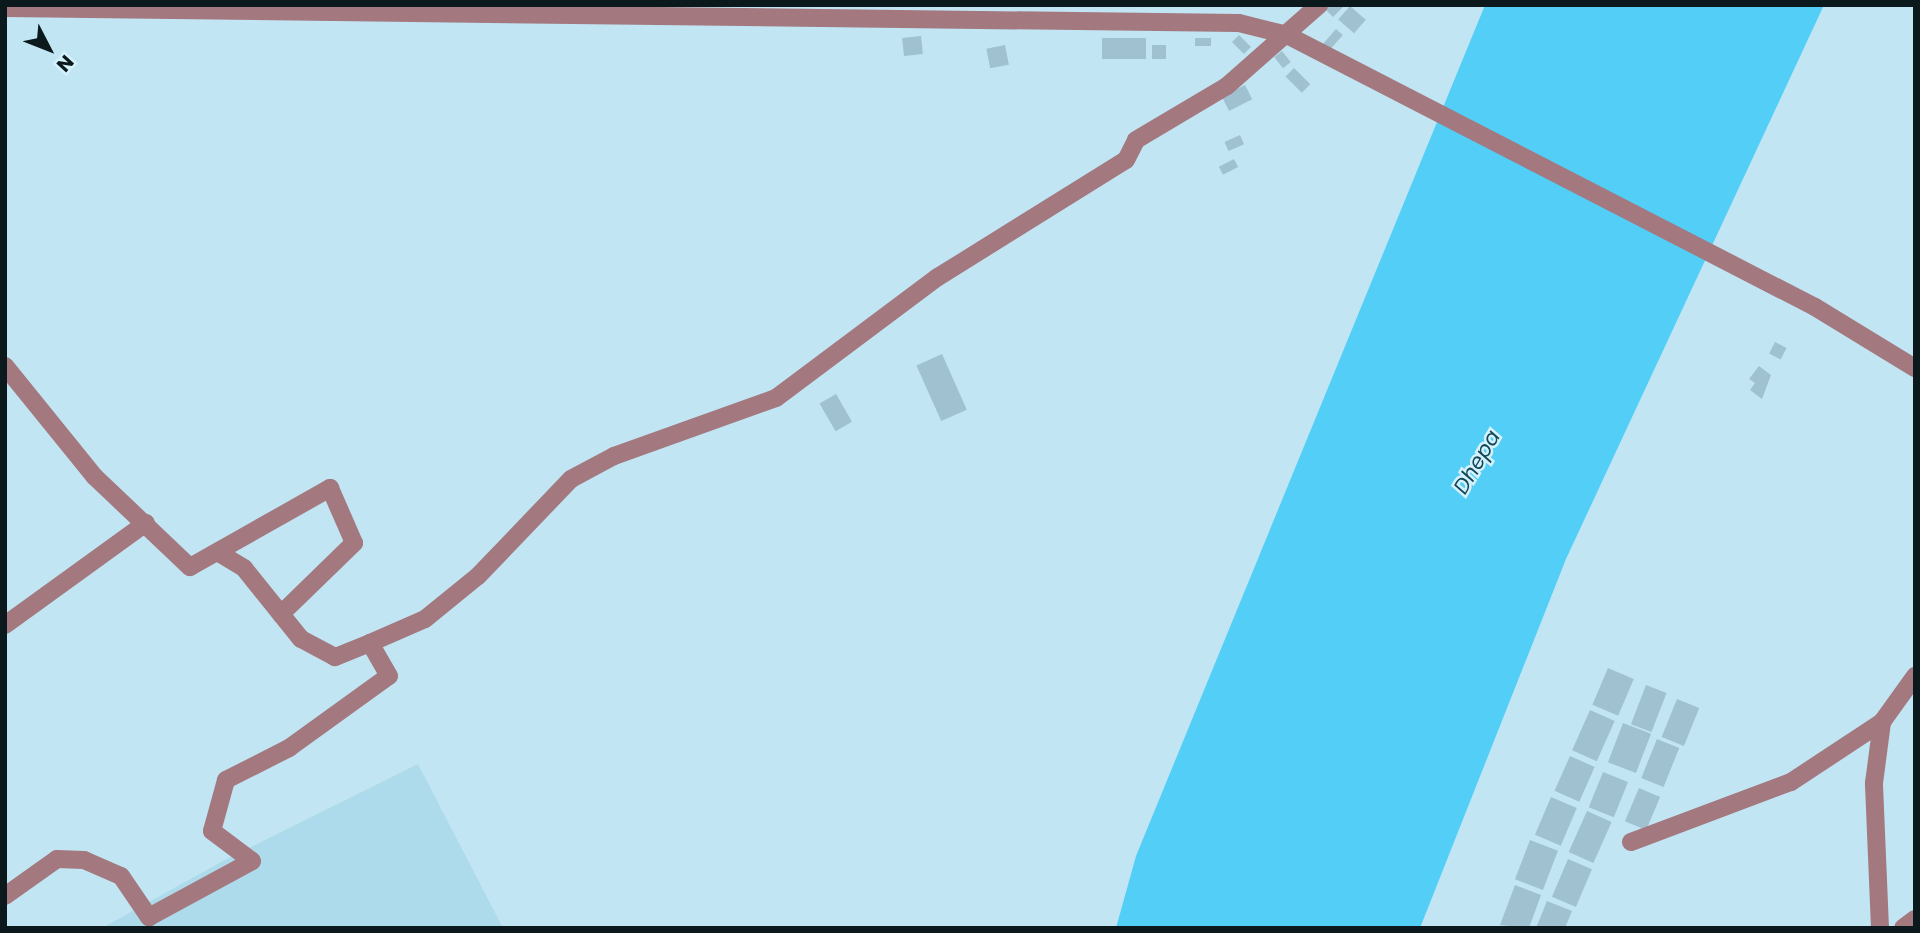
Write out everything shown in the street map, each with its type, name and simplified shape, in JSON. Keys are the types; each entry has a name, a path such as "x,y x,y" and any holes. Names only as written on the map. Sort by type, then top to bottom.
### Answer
{"street":[{"path":"217,552 244,568 301,639 335,656 425,619 468,584 571,479 614,456 776,398 938,277 1126,160 1136,141 1227,86 1319,5"},
{"path":"5,8 1239,23 1287,35 1815,307 1915,368"},
{"path":"5,366 95,477 190,567 330,488 354,543 281,614"},
{"path":"5,625 146,523"},
{"path":"5,896 58,859 84,860 121,876 149,917 252,861 212,831 226,780 289,748 389,676 370,643"},
{"path":"1632,842 1791,782 1882,722 1915,676"},
{"path":"1880,928 1874,783 1882,722"},
{"path":"1903,928 1915,919"}],"shaded area":[{"path":"418,764 503,928 102,928 221,862"}],"water":[{"name":"Dhepa","path":"1485,5 1824,5 1566,559 1420,928 1116,928 1136,856"}],"building":[{"path":"1326,5 1345,5 1333,17 1324,8"},
{"path":"1350,6 1366,20 1354,33 1338,20"},
{"path":"1336,29 1343,35 1330,50 1323,44"},
{"path":"1239,35 1251,47 1244,54 1232,42"},
{"path":"921,36 923,54 904,56 902,38"},
{"path":"1102,38 1146,38 1146,59 1102,59"},
{"path":"1195,38 1211,38 1211,46 1195,46"},
{"path":"1005,45 1009,65 990,68 986,49"},
{"path":"1152,45 1166,45 1166,59 1152,59"},
{"path":"1282,51 1291,62 1283,68 1274,57"},
{"path":"1294,68 1310,84 1302,93 1286,76"},
{"path":"1245,85 1252,99 1229,111 1222,97"},
{"path":"1240,135 1244,144 1229,151 1224,142"},
{"path":"1234,159 1238,167 1223,175 1219,167"},
{"path":"1775,342 1787,348 1781,359 1769,354"},
{"path":"942,354 967,410 941,421 916,365"},
{"path":"1759,366 1771,375 1762,399 1750,390 1755,383 1749,379"},
{"path":"836,394 852,422 836,431 820,404"},
{"path":"1608,668 1634,679 1618,716 1592,705"},
{"path":"1646,685 1667,693 1651,732 1631,724"},
{"path":"1677,699 1699,708 1684,746 1662,737"},
{"path":"1590,710 1615,721 1597,761 1572,750"},
{"path":"1623,723 1651,734 1636,773 1608,762"},
{"path":"1657,739 1679,748 1664,787 1641,778"},
{"path":"1570,756 1595,767 1579,802 1555,791"},
{"path":"1603,772 1628,782 1614,817 1589,807"},
{"path":"1639,788 1660,797 1646,830 1625,821"},
{"path":"1551,797 1577,808 1561,846 1535,835"},
{"path":"1587,811 1612,822 1593,863 1569,852"},
{"path":"1530,840 1558,851 1543,890 1515,879"},
{"path":"1568,859 1592,869 1576,907 1552,897"},
{"path":"1515,885 1541,895 1529,928 1500,925"},
{"path":"1547,901 1572,911 1565,928 1536,928"}]}
